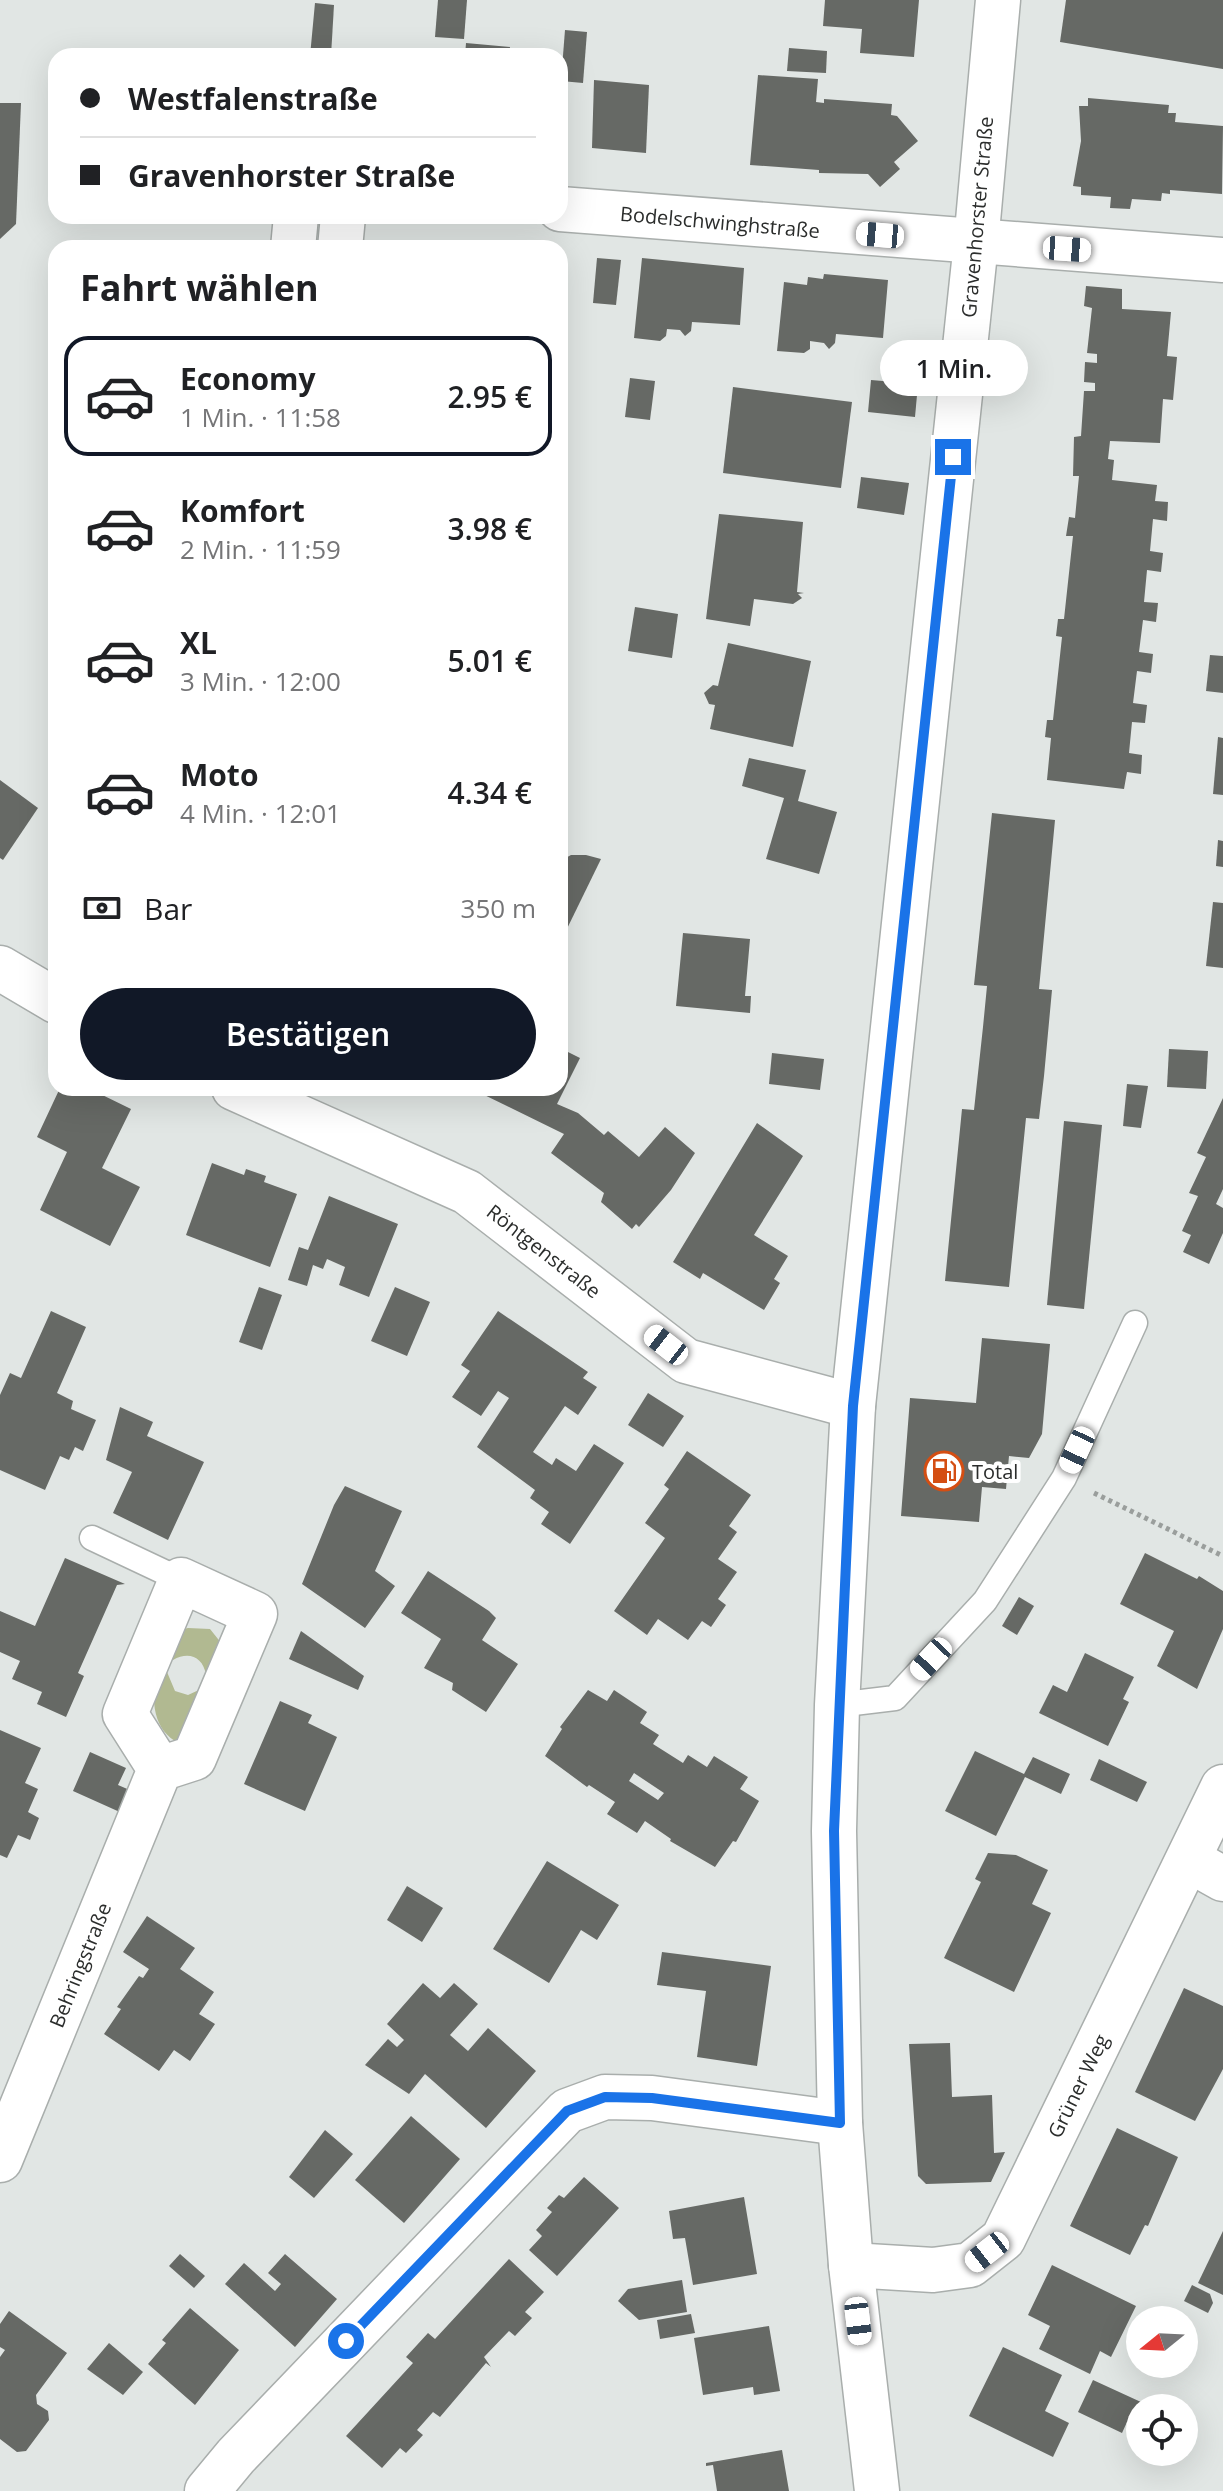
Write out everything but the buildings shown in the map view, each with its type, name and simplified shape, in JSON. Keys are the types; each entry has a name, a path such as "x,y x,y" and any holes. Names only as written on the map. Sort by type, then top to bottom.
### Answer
{"street":[{"name":"Gravenhorster Straße","path":"877,2491 851,2265 840,2123 834,1831 837,1705 853,1406 976,243 998,0"},
{"name":"Bodelschwinghstraße","path":"568,210 976,243"},
{"path":"976,243 1223,260"},
{"path":"0,968 48,996"},
{"name":"Röntgenstraße","path":"252,1096 467,1192 686,1361 853,1406"},
{"path":"181,1580 255,1614 194,1758 160,1769 125,1714 181,1580"},
{"name":"Behringstraße","path":"0,2160 160,1769"},
{"name":"Grüner Weg","path":"851,2265 933,2270 970,2265 1003,2239 1206,1869 1223,1787"},
{"path":"207,2491 236,2456 567,2111 605,2097 652,2098 840,2123"}],"lane":[{"path":"837,1705 895,1698 985,1601 1064,1478 1135,1323"},
{"path":"92,1538 181,1580"}],"path":[{"path":"1064,1478 1223,1556"}],"green space":[{"path":"210,1629 222,1644 206,1675 202,1664 194,1657 184,1656 173,1660 162,1656 175,1631"},
{"path":"158,1668 167,1672 175,1691 188,1695 201,1689 182,1740 175,1741 167,1735 157,1718 154,1688"}],"place":[{"name":"Total","path":"944,1471"}],"route":[{"path":"346,2341 567,2111 605,2097 652,2098 840,2123 834,1831 837,1705 853,1406 953,457"}]}
